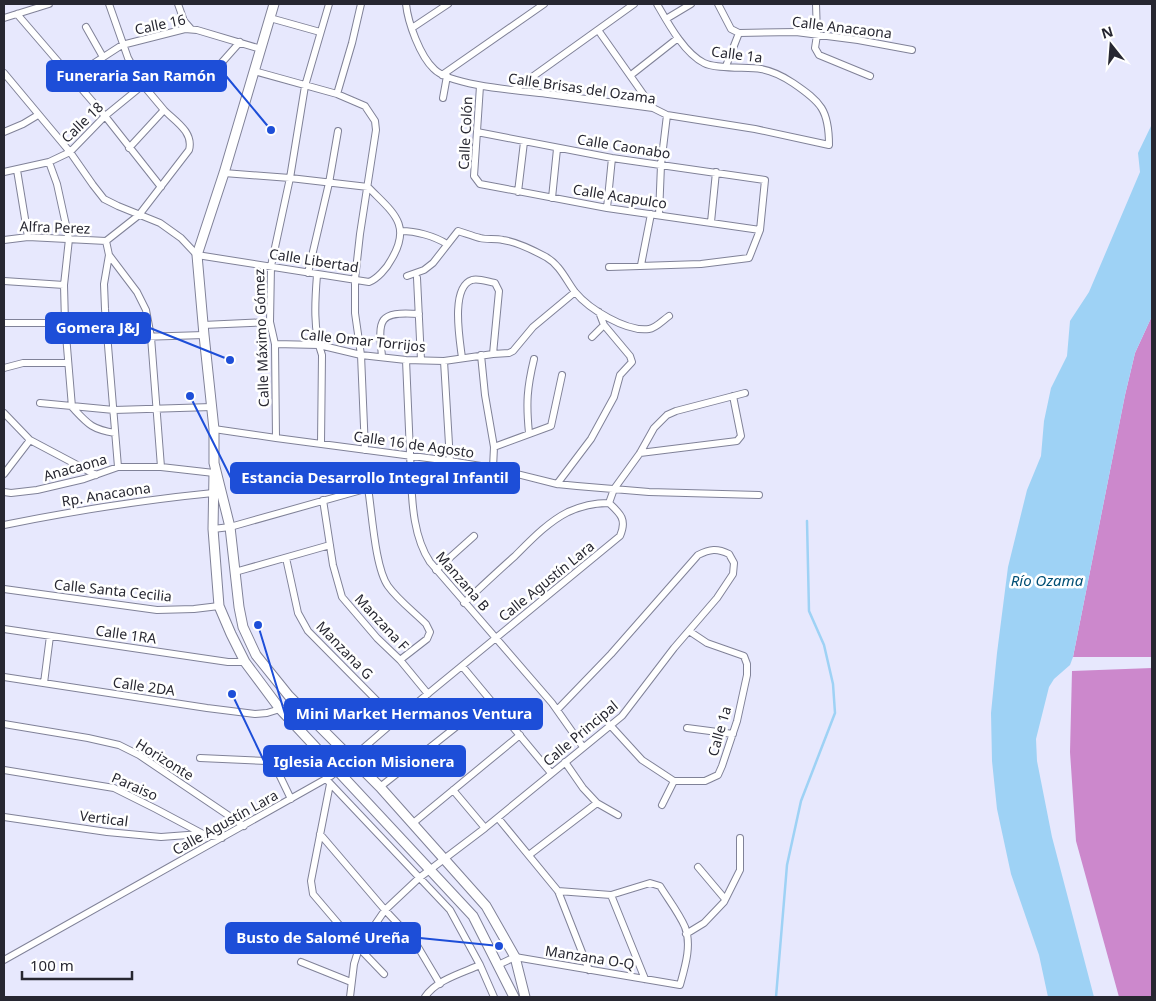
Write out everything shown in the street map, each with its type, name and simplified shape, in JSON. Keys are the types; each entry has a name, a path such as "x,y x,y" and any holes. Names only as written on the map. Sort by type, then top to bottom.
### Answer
{"street":[{"path":"4,18 49,4"},
{"path":"109,4 122,45 143,85 188,134 190,144 189,150 139,215 106,241 109,255 104,284 105,309 118,467"},
{"path":"178,4 184,21 192,29"},
{"path":"274,4 224,173 197,255 214,429 213,529 220,606 230,634 245,662 280,708 472,916 514,997"},
{"name":"Calle Máximo Gómez","path":"276,438 275,344 270,322 271,266 290,178 305,86 329,4"},
{"path":"337,94 361,4"},
{"path":"406,4 419,46 434,70 445,76"},
{"path":"412,28 448,4"},
{"path":"443,98 445,76 544,4"},
{"path":"514,90 634,4"},
{"name":"Calle 1a","path":"656,4 678,38 697,58 706,64 764,70 789,80 814,98 826,116 829,128 829,145"},
{"path":"666,19 691,4"},
{"path":"718,4 731,29 739,34 726,66"},
{"path":"816,4 817,35 815,48 820,55 870,76"},
{"path":"17,14 110,122 161,187"},
{"path":"270,18 320,32"},
{"path":"86,27 103,57"},
{"name":"Calle 16","path":"71,78 122,45 185,29 192,29 261,49"},
{"path":"598,30 653,108"},
{"name":"Calle Anacaona","path":"739,34 796,32 858,40 912,50"},
{"path":"631,75 678,38"},
{"path":"143,85 204,74 216,69 240,42"},
{"path":"254,71 337,94 365,106 375,121 376,130 360,234 356,280 355,313 361,355 365,450"},
{"path":"4,73 70,152 104,199 160,223 181,238 197,255"},
{"name":"Calle Brisas del Ozama","path":"445,76 480,86 653,108 667,115 755,129 829,145"},
{"name":"Calle 18","path":"4,172 49,162 70,152 105,116 143,85"},
{"name":"Calle Colón","path":"477,182 474,176 480,86"},
{"path":"129,148 164,110"},
{"path":"4,132 38,115"},
{"path":"659,215 661,165 667,115"},
{"path":"308,273 329,183 338,131"},
{"name":"Calle Caonabo","path":"477,132 612,158 763,179 766,182 760,230"},
{"path":"518,192 524,142"},
{"path":"552,198 558,148"},
{"path":"607,208 612,158"},
{"path":"49,162 57,184 69,239 64,285 72,407 93,427 115,433"},
{"path":"17,170 28,237"},
{"path":"711,222 716,172"},
{"path":"224,173 368,187 392,212 399,222 401,231 415,232 447,244"},
{"name":"Calle Acapulco","path":"477,182 492,187 607,208 760,230"},
{"path":"641,265 651,214"},
{"path":"609,267 701,264 745,259 751,255 760,230"},
{"name":"Calle Libertad","path":"197,255 369,282 390,263 401,240 401,231"},
{"path":"407,276 424,270 433,262 458,231 481,238 503,240 520,245 548,258 567,278 575,292 599,312 626,326 640,329 653,328 668,316"},
{"name":"Alfra Perez","path":"4,240 28,237 106,241"},
{"path":"109,255 143,302 151,337 161,467"},
{"path":"317,275 315,299 319,345 322,355 321,443"},
{"path":"417,278 421,360"},
{"path":"462,358 458,314 459,298 463,287 471,280 495,283 498,291 493,354"},
{"path":"4,281 64,285"},
{"name":"Calle Omar Torrijos","path":"275,344 319,345 361,355 406,360 444,360 509,353 513,351 538,322 575,292"},
{"path":"557,484 591,439 614,396 620,376 632,362 632,359 604,325 599,312"},
{"path":"382,356 379,331 382,321 388,316 398,313 419,314"},
{"path":"203,325 270,322"},
{"path":"4,323 65,323"},
{"path":"592,337 604,325"},
{"path":"66,334 108,338 204,335"},
{"path":"481,356 485,395 494,447 493,468"},
{"path":"529,433 526,404 534,359"},
{"name":"Manzana B","path":"406,360 412,497 423,552 436,570 497,638 557,710 583,747"},
{"path":"444,360 450,461"},
{"path":"4,368 22,363 68,363"},
{"path":"494,447 529,433 549,428 552,424 562,375"},
{"path":"464,603 528,543 556,520 583,506 609,503 614,489 640,453 654,428 667,415 745,393"},
{"path":"640,453 737,441 741,436 733,396"},
{"path":"40,403 114,410 212,407"},
{"path":"4,414 30,440 96,475"},
{"name":"Calle 16 de Agosto","path":"214,429 450,461 493,468 557,484 658,492 759,495"},
{"path":"4,474 30,440"},
{"name":"Anacaona","path":"4,492 37,490 96,475 118,467 214,468"},
{"path":"214,468 230,527 243,627 256,655 289,696 380,787 486,906 515,957 525,997"},
{"path":"213,529 230,527 411,476"},
{"path":"368,488 378,560 384,578 389,586 426,624 430,632 428,639 400,660"},
{"name":"Rp. Anacaona","path":"4,526 55,514 135,501 213,493"},
{"name":"Manzana F","path":"323,500 330,545 342,597 377,638 400,660 428,694"},
{"name":"Calle Agustín Lara","path":"4,960 291,799 328,782 338,770 396,720 620,536 624,526 622,519 618,511 609,503"},
{"path":"436,570 474,536"},
{"path":"235,572 330,545"},
{"name":"Calle Principal","path":"350,997 354,964 359,948 385,910 444,858 498,818 622,716 717,598 733,574 734,563 729,554 719,549 708,550 698,555 611,654 557,710"},
{"name":"Manzana G","path":"286,558 298,613 308,631 396,720"},
{"name":"Calle Santa Cecilia","path":"4,589 157,610 220,606"},
{"name":"Calle 1RA","path":"4,629 228,662 245,662"},
{"name":"Calle 1a","path":"674,781 705,781 718,775 733,734 747,674 744,656 707,643 689,631"},
{"path":"44,683 50,636"},
{"path":"462,666 551,773"},
{"name":"Calle 2DA","path":"4,676 255,714 267,713 280,708"},
{"path":"380,787 490,700"},
{"name":"Horizonte","path":"4,724 88,738 119,746 139,755 244,826"},
{"path":"610,725 642,760 674,781 662,805"},
{"path":"688,728 733,734"},
{"path":"412,824 520,735"},
{"path":"200,758 267,761 277,770 291,799"},
{"path":"564,762 583,788 597,803 618,815"},
{"name":"Paraiso","path":"4,770 114,788 203,834 222,838"},
{"path":"328,782 311,881 313,894 384,974"},
{"path":"328,782 450,910 480,965 494,997"},
{"path":"454,790 485,828"},
{"path":"529,855 597,803"},
{"name":"Vertical","path":"4,817 107,832 160,837 203,834"},
{"path":"498,818 558,891 589,970"},
{"path":"320,834 415,942 440,984"},
{"path":"558,891 611,895 650,883 660,886 685,927 686,934 704,923 726,898 740,870 740,838"},
{"path":"698,867 726,898"},
{"path":"611,895 645,979"},
{"name":"Manzana O-Q","path":"515,957 680,985 685,969 688,946 686,934"},
{"path":"498,964 515,957"},
{"path":"301,962 351,982"},
{"path":"425,997 429,991 440,984 480,965"}],"shaded area":[{"path":"1152,316 1152,657 1073,657 1125,395 1135,353"},
{"path":"1152,668 1152,997 1119,997 1076,841 1070,752 1072,671"}],"water":[{"name":"Río Ozama","path":"1152,124 1152,316 1135,353 1125,395 1073,657 1070,665 1054,679 1049,687 1036,739 1037,761 1052,837 1094,997 1048,997 1039,955 1011,874 997,809 992,761 991,713 997,653 1008,567 1027,490 1041,456 1044,421 1051,388 1067,356 1070,321 1089,292 1140,172 1138,153"}],"waterway":[{"path":"776,997 787,865 801,801 835,713 833,684 824,645 809,611 807,521"}],"place":[{"name":"Funeraria San Ramón","path":"271,130"},
{"name":"Gomera J&J","path":"230,360"},
{"name":"Estancia Desarrollo Integral Infantil","path":"190,396"},
{"name":"Mini Market Hermanos Ventura","path":"258,625"},
{"name":"Iglesia Accion Misionera","path":"232,694"},
{"name":"Busto de Salomé Ureña","path":"499,946"}]}
